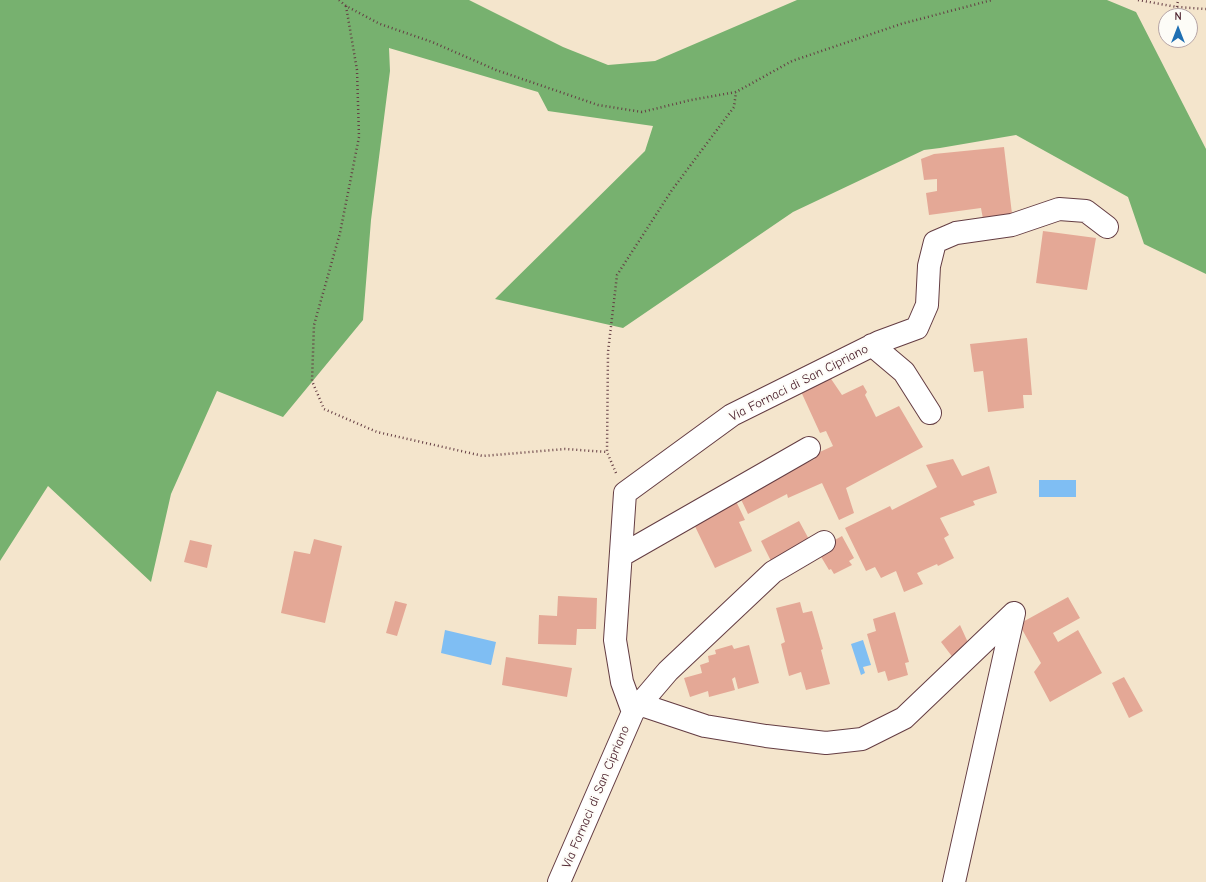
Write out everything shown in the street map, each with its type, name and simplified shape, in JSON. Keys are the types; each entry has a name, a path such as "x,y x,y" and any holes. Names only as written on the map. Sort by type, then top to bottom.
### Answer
{"street":[{"path":"872,345 918,328 927,305 929,266 935,242 956,233 1012,225 1059,209 1086,211 1107,227"},
{"name":"Via Fornaci di San Cipriano","path":"636,708 622,682 615,640 622,555 625,493 732,415 872,345 904,372 930,413"},
{"path":"622,555 809,448"},
{"name":"Via Fornaci di San Cipriano","path":"559,882 636,708 668,671 773,572 824,542"},
{"path":"636,708 704,726 759,735 826,743 862,739 904,718 1014,613 954,882"}],"path":[{"path":"339,0 346,6 380,24 432,42 496,70 598,105 642,112 691,100 736,92 792,61 901,24 992,0"},
{"path":"1138,0 1178,7 1206,9"},
{"path":"1178,0 1178,7"},
{"path":"346,6 357,70 359,137 340,233 314,324 312,381 324,409 378,432 483,456 565,449 607,452"},
{"path":"625,493 607,452 608,352 617,275 672,190 734,107 736,92"}],"green space":[{"path":"0,0 469,0 563,47 608,65 655,61 797,0 1107,0 1136,12 1206,149 1206,274 1144,244 1128,197 1016,135 924,150 793,212 623,328 495,299 645,151 653,126 548,111 538,92 389,48 390,71 371,220 363,320 283,417 217,391 171,494 151,582 48,486 0,561"}],"water":[{"path":"1039,480 1076,480 1076,497 1039,497"},
{"path":"445,630 496,642 491,665 441,653"},
{"path":"863,640 871,665 863,667 865,673 861,675 851,644"}],"building":[{"path":"1004,147 1012,214 983,219 981,208 929,215 926,193 937,191 937,179 924,180 921,159 934,154"},
{"path":"1043,231 1096,238 1087,290 1036,283"},
{"path":"1027,338 1032,395 1023,395 1024,408 988,412 983,371 974,372 970,344"},
{"path":"825,370 842,395 863,385 867,392 865,395 876,417 899,406 923,447 846,488 854,513 839,520 822,483 788,498 787,494 748,514 737,491 815,459 813,455 833,446 826,431 820,433 798,385"},
{"path":"953,459 962,476 989,466 997,493 973,501 975,505 940,518 949,535 944,538 954,558 938,566 937,564 917,573 923,584 904,592 896,571 881,578 875,567 866,571 845,528 890,506 892,510 937,487 926,465"},
{"path":"734,497 745,520 739,522 752,551 715,568 691,518"},
{"path":"799,521 811,543 772,563 761,541"},
{"path":"842,536 854,558 849,561 852,565 834,574 831,569 829,570 817,550"},
{"path":"314,539 342,546 325,623 281,613 294,551 310,554"},
{"path":"190,540 212,545 207,568 184,562"},
{"path":"558,596 597,598 596,629 577,629 576,645 538,644 539,615 557,616"},
{"path":"1068,597 1080,618 1053,633 1058,642 1078,630 1102,673 1050,702 1034,672 1041,663 1019,624"},
{"path":"395,601 407,604 397,636 386,633"},
{"path":"800,602 803,613 812,611 823,649 821,650 830,684 806,690 801,672 789,676 781,644 785,642 776,608"},
{"path":"895,612 909,662 905,663 908,675 888,681 885,671 878,673 867,634 876,631 873,619"},
{"path":"960,625 970,647 954,659 941,642"},
{"path":"732,645 734,649 749,645 759,683 738,689 735,677 732,679 735,690 709,697 708,691 690,697 684,678 702,673 700,665 709,662 708,656 716,654 715,650"},
{"path":"506,657 572,668 567,697 502,685"},
{"path":"1124,677 1143,711 1129,718 1112,683"}]}
